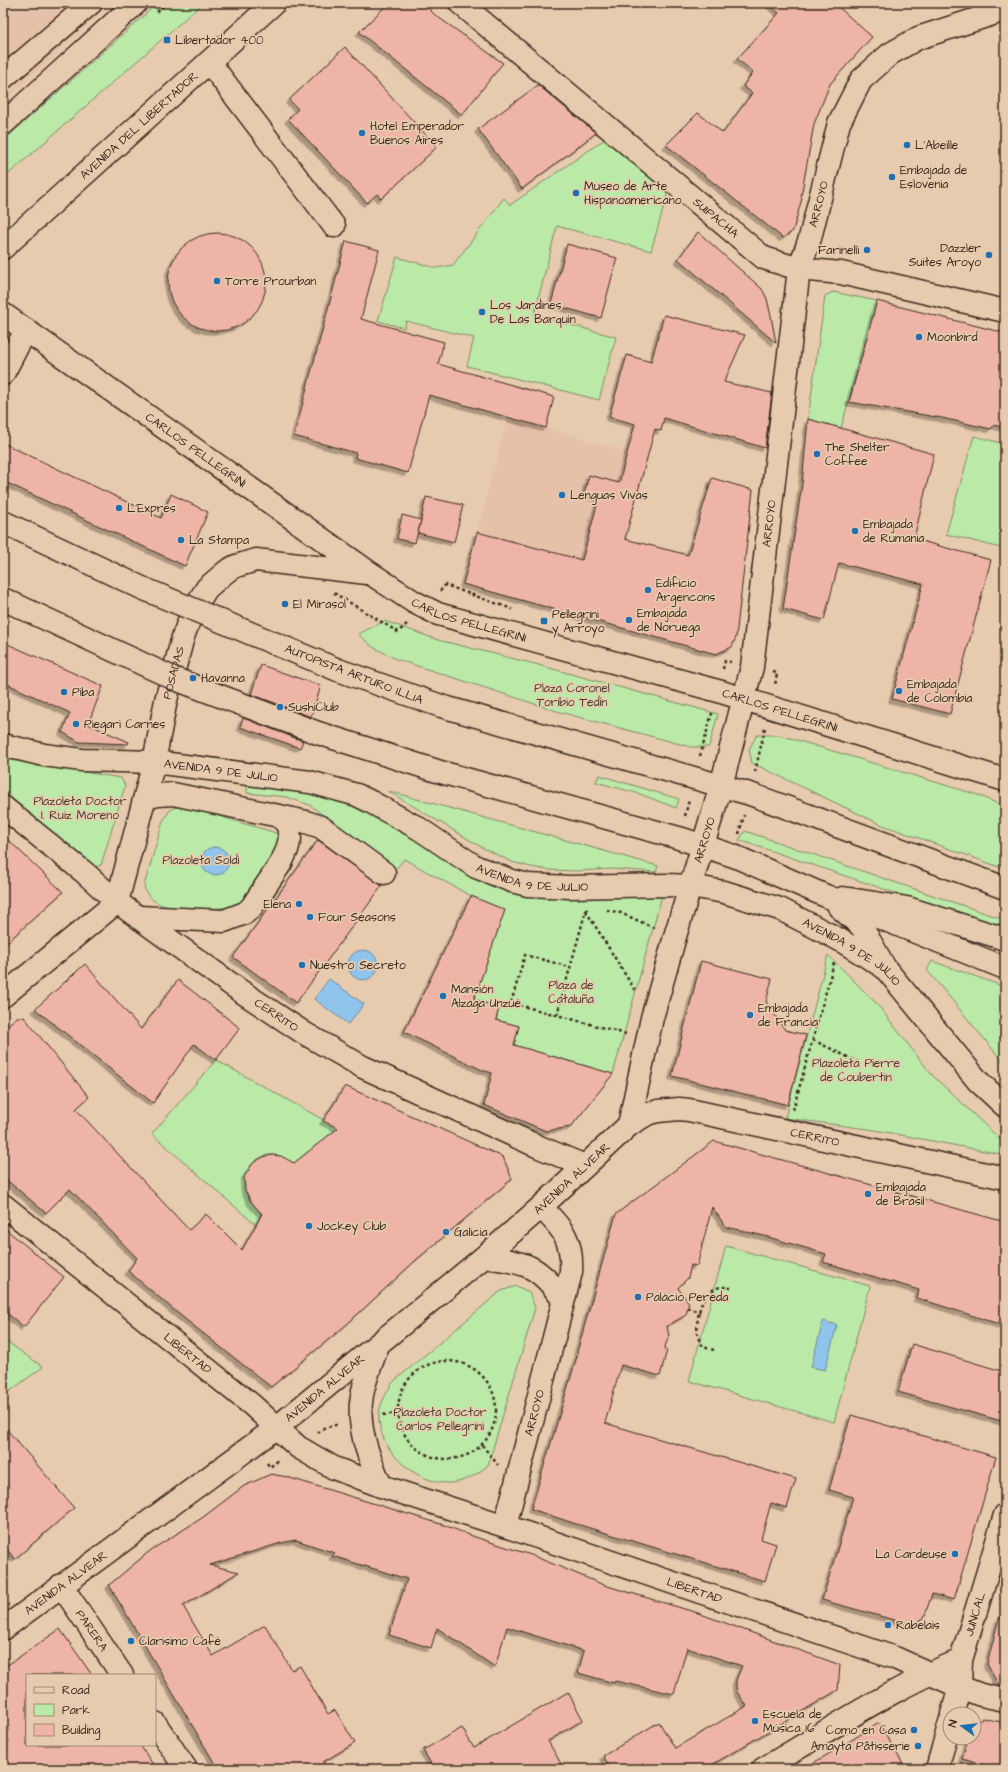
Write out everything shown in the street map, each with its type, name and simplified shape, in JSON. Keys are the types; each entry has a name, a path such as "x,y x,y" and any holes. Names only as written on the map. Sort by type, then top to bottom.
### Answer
{"main road":[{"path":"3,78 91,3"},
{"path":"3,124 136,3"},
{"name":"AVENIDA DEL LIBERTADOR","path":"3,248 274,3"},
{"name":"SUIPACHA","path":"460,3 764,258 799,269 841,273 1005,311"},
{"name":"ARROYO","path":"629,1125 652,1018 676,933 721,786 752,667 799,269 810,238 839,123 861,80 890,54 918,38 1005,10"},
{"path":"208,62 334,226"},
{"name":"CARLOS PELLEGRINI","path":"3,314 370,573 414,602 438,614 743,699 1005,780"},
{"path":"3,374 26,330"},
{"name":"AUTOPISTA ARTURO ILLIA","path":"3,522 142,588 338,670 440,706 721,786"},
{"name":"POSADAS","path":"117,902 154,762 166,700 187,622 200,597 217,579 236,566 256,560 370,573"},
{"path":"3,599 175,679 318,733 437,771 734,856 826,896 1005,968"},
{"name":"AVENIDA 9 DE JULIO","path":"3,745 44,755 82,760 154,762 310,782 357,795 418,828 476,867 512,881 548,887 667,884 691,886 724,892 780,909 840,940 885,968 978,1081 1005,1106"},
{"path":"721,786 750,794 1005,888"},
{"path":"145,798 173,794 306,822 321,827 384,873"},
{"name":"CERRITO","path":"3,807 85,873 117,902 239,990 304,1033 363,1067 537,1146 585,1166"},
{"path":"138,917 224,921 232,920 245,913 251,908 281,863 287,850 290,838 288,825 279,816"},
{"path":"826,896 907,908 1005,939"},
{"path":"826,896 862,927 885,968"},
{"path":"3,996 117,902"},
{"name":"CERRITO","path":"629,1125 647,1114 667,1109 679,1108 1005,1178"},
{"name":"AVENIDA ALVEAR","path":"3,1629 276,1428 484,1257 541,1207 629,1125"},
{"name":"LIBERTAD","path":"3,1205 252,1405 298,1447 316,1459 334,1468 381,1486 505,1526 895,1658 960,1687 981,1695 1005,1700"},
{"name":"ARROYO","path":"505,1526 563,1300 572,1272 571,1248 561,1228 541,1207"},
{"path":"484,1257 515,1262 533,1269 544,1275 563,1300"},
{"path":"378,1345 366,1377 361,1397 361,1419 369,1459 381,1486"},
{"name":"JUNCAL","path":"954,1706 960,1687 961,1660 1005,1515"},
{"name":"PARERA","path":"62,1585 121,1674"},
{"path":"763,1769 929,1673 961,1660"},
{"path":"156,1724 186,1769"},
{"path":"937,1769 943,1746"}],"path":[{"path":"586,910 592,910"},
{"path":"557,1015 586,910"},
{"path":"586,910 652,1018"},
{"path":"604,910 621,913 655,928 676,933"},
{"path":"787,1132 840,940"},
{"path":"570,967 524,955 511,1003 647,1040"},
{"path":"813,1040 860,1062"},
{"path":"714,1350 704,1347 698,1339 697,1323 703,1301 714,1289 722,1286 731,1288"},
{"path":"687,1308 700,1312"},
{"path":"449,1360 464,1363 478,1372 489,1384 495,1399 496,1415 492,1431 482,1444 469,1454 454,1459 437,1459 422,1453 410,1443 401,1429 398,1413 400,1396 407,1382 418,1370 433,1363 449,1360"}],"shaded area":[{"path":"3,3 112,3 3,102"},
{"name":"Lenguas Vivas","path":"508,417 648,458 603,622 463,584"}],"green space":[{"path":"158,3 203,3 3,179 3,141"},
{"path":"608,137 670,185 651,251 557,226 534,315 616,337 599,400 467,366 474,338 406,321 404,328 378,321 397,257 436,268 453,265 504,198 510,205"},
{"path":"833,292 877,301 841,428 808,419 825,296"},
{"path":"974,436 1005,444 1005,549 946,534"},
{"name":"Plaza Coronel Toribio Tedín","path":"385,621 438,640 531,663 718,714 709,747 691,747 560,712 396,659 373,647 358,634"},
{"path":"757,735 780,735 978,795 1005,807 1005,869 880,824 752,763 749,749"},
{"name":"Plazoleta Doctor I. Ruiz Moreno","path":"3,759 121,778 125,786 101,865 95,867 3,791"},
{"path":"599,775 679,799 676,808 640,794 596,782"},
{"name":"Plaza de Cataluña","path":"247,786 305,793 333,798 362,806 528,895 562,897 662,895 613,1074 514,1045 519,1026 496,1020 499,1008 474,999 504,910 471,896 404,859 395,870 310,805 287,797 247,793"},
{"path":"388,791 658,866 656,872 611,869 578,871 549,870 512,862 483,848"},
{"name":"Plazoleta Soldi","path":"176,807 188,807 279,835 282,845 239,906 202,909 165,906 152,899 145,890 144,886 163,821 170,810"},
{"path":"745,831 1005,920 1005,930 739,840"},
{"name":"Plazoleta Pierre de Coubertin","path":"828,955 877,1004 932,1075 1005,1144 1005,1155 875,1130 785,1118"},
{"path":"932,961 1005,987 1005,1064 927,970"},
{"path":"216,1060 338,1128 293,1164 273,1155 267,1155 261,1157 252,1165 246,1177 245,1189 249,1199 261,1214 256,1225 152,1134"},
{"path":"726,1246 870,1286 834,1422 689,1381"},
{"name":"Plazoleta Doctor Carlos Pellegrini","path":"516,1286 529,1292 535,1308 488,1465 480,1472 461,1481 450,1483 437,1482 424,1478 401,1462 384,1440 380,1427 379,1414 384,1398 392,1383 501,1291"},
{"path":"3,1339 43,1367 3,1396"}],"water":[{"path":"215,847 225,851 229,861 225,871 215,875 205,871 201,861 205,851"},
{"path":"363,950 369,951 377,959 377,971 369,979 363,980 357,979 349,971 348,965 349,959 357,951"},
{"path":"329,979 364,1004 348,1024 314,999"},
{"path":"823,1321 837,1325 825,1370 811,1367"}],"building":[{"path":"389,3 423,3 435,15 503,63 462,115 359,32"},
{"path":"768,3 834,3 872,37 830,84 814,124 802,198 793,231 783,238 666,145 698,113 723,133 752,93 743,86 753,72 737,59 779,13"},
{"name":"Hotel Emperador Buenos Aires","path":"345,47 437,147 381,199 377,194 367,203 288,119 298,109 289,100"},
{"path":"538,85 596,133 522,189 478,129"},
{"path":"698,232 762,289 767,299 776,343 678,259"},
{"name":"Torre Prourban","path":"217,233 236,236 252,247 263,263 266,282 263,301 252,317 236,328 217,331 198,328 182,317 171,301 168,282 171,263 182,247 198,236"},
{"path":"346,241 379,250 361,319 444,342 438,364 554,397 546,428 429,395 408,473 355,458 356,453 294,436"},
{"path":"567,244 617,258 601,318 551,304"},
{"path":"877,301 1005,333 1005,428 994,425 991,429 942,418 849,402"},
{"path":"664,315 745,335 724,382 772,393 765,448 664,418 661,431 655,429 625,539 688,555 712,478 753,490 736,637 732,647 716,654 463,584 477,532 582,560 599,498 584,494 589,475 619,483 635,424 609,417 627,355 651,362"},
{"path":"808,419 934,454 914,539 991,560 950,714 892,699 923,584 839,563 824,620 783,609 802,484"},
{"path":"3,443 161,518 171,494 208,512 185,566 3,481"},
{"path":"426,497 463,505 454,542 418,533"},
{"path":"402,515 421,520 415,543 397,539"},
{"path":"3,642 103,686 88,724 129,742 128,744 79,742 62,732 70,713 3,682"},
{"path":"261,665 321,686 311,717 251,694"},
{"path":"243,718 303,741 300,748 240,727"},
{"path":"3,835 63,892 3,946"},
{"name":"Four Seasons","path":"318,840 382,886 296,1003 233,957"},
{"path":"471,896 505,910 474,999 499,1008 496,1020 519,1026 514,1045 613,1074 571,1127 546,1131 484,1105 492,1073 482,1070 404,1032"},
{"path":"701,961 772,979 766,1002 785,1030 806,1035 788,1105 672,1076"},
{"path":"85,964 141,1029 178,980 240,1028 216,1060 194,1044 153,1103 35,1009"},
{"path":"17,1017 24,1017 89,1097 76,1109 189,1230 206,1214 242,1250 262,1214 252,1203 245,1190 244,1177 253,1163 263,1157 273,1155 281,1156 294,1163 338,1128 323,1121 345,1086 503,1157 512,1179 415,1261 345,1326 271,1387 180,1315 128,1271 137,1258 70,1189 46,1213 3,1177 3,1029"},
{"path":"714,1141 1005,1222 1005,1326 917,1298 919,1290 823,1262 826,1254 768,1237 726,1227 712,1207 697,1266 691,1265 688,1278 678,1288 689,1303 686,1315 667,1326 669,1336 664,1349 667,1350 660,1376 621,1365 605,1423 796,1479 787,1508 771,1503 761,1539 776,1544 765,1581 531,1509 578,1353 577,1352 616,1214"},
{"path":"3,1227 64,1277 24,1327 3,1310"},
{"path":"912,1344 1005,1372 1005,1422 898,1392"},
{"path":"851,1415 996,1457 954,1600 932,1594 924,1618 912,1625 822,1600 853,1497 829,1490"},
{"path":"3,1425 74,1508 15,1559 3,1545"},
{"path":"271,1474 287,1477 444,1525 475,1537 531,1555 604,1585 698,1613 840,1665 838,1690 705,1769 611,1769 603,1756 659,1722 675,1748 747,1706 737,1692 736,1686 736,1680 742,1666 687,1648 674,1694 615,1681 614,1683 578,1673 584,1651 507,1627 495,1667 437,1628 431,1648 389,1635 407,1579 332,1556 335,1553 296,1540 281,1543 210,1565 239,1572 183,1606 213,1656 265,1625 292,1670 300,1666 328,1714 335,1710 355,1743 323,1762 327,1769 218,1769 109,1585 151,1550 202,1518 244,1486"},
{"path":"999,1618 1005,1619 1005,1687 999,1686 987,1664"},
{"path":"60,1629 91,1674 26,1674 26,1746 141,1746 156,1769 3,1769 3,1668"},
{"path":"568,1692 583,1720 548,1741 564,1769 434,1769 423,1750 462,1728 474,1748"},
{"path":"982,1719 1005,1723 1005,1769 999,1769 962,1759 966,1746 982,1746"},
{"path":"879,1723 906,1769 803,1769 837,1749"}],"place":[{"name":"Libertador 400","path":"167,40"},
{"name":"Hotel Emperador Buenos Aires","path":"362,133"},
{"name":"L'Abeille","path":"907,145"},
{"name":"Embajada de Eslovenia","path":"892,177"},
{"name":"Museo de Arte Hispanoamericano","path":"576,193"},
{"name":"Farinelli","path":"867,250"},
{"name":"Dazzler Suites Aroyo","path":"989,255"},
{"name":"Torre Prourban","path":"217,281"},
{"name":"Los Jardines De Las Barquin","path":"482,312"},
{"name":"Moonbird","path":"919,337"},
{"name":"The Shelter Coffee","path":"817,454"},
{"name":"Lenguas Vivas","path":"562,495"},
{"name":"L'Expres","path":"119,508"},
{"name":"Embajada de Rumania","path":"855,531"},
{"name":"La Stampa","path":"181,540"},
{"name":"Edificio Argencons","path":"648,590"},
{"name":"El Mirasol","path":"285,604"},
{"name":"Embajada de Noruega","path":"629,620"},
{"name":"Pellegrini y Arroyo","path":"544,621"},
{"name":"Havanna","path":"193,678"},
{"name":"Embajada de Colombia","path":"899,691"},
{"name":"Piba","path":"64,692"},
{"name":"SushiClub","path":"280,707"},
{"name":"Piegari Carnes","path":"76,724"},
{"name":"Elena","path":"299,904"},
{"name":"Four Seasons","path":"310,917"},
{"name":"Nuestro Secreto","path":"302,965"},
{"name":"Mansión Alzaga Unzué","path":"443,996"},
{"name":"Embajada de Francia","path":"750,1015"},
{"name":"Embajada de Brasil","path":"868,1194"},
{"name":"Jockey Club","path":"309,1226"},
{"name":"Galicia","path":"446,1232"},
{"name":"Palácio Pereda","path":"638,1297"},
{"name":"La Cardeuse","path":"955,1554"},
{"name":"Rabelais","path":"888,1625"},
{"name":"Clarisimo Café","path":"131,1641"},
{"name":"Escuela de Música 16","path":"755,1721"},
{"name":"Como en Casa","path":"914,1730"},
{"name":"Amayta Pâtisserie","path":"918,1746"}]}
